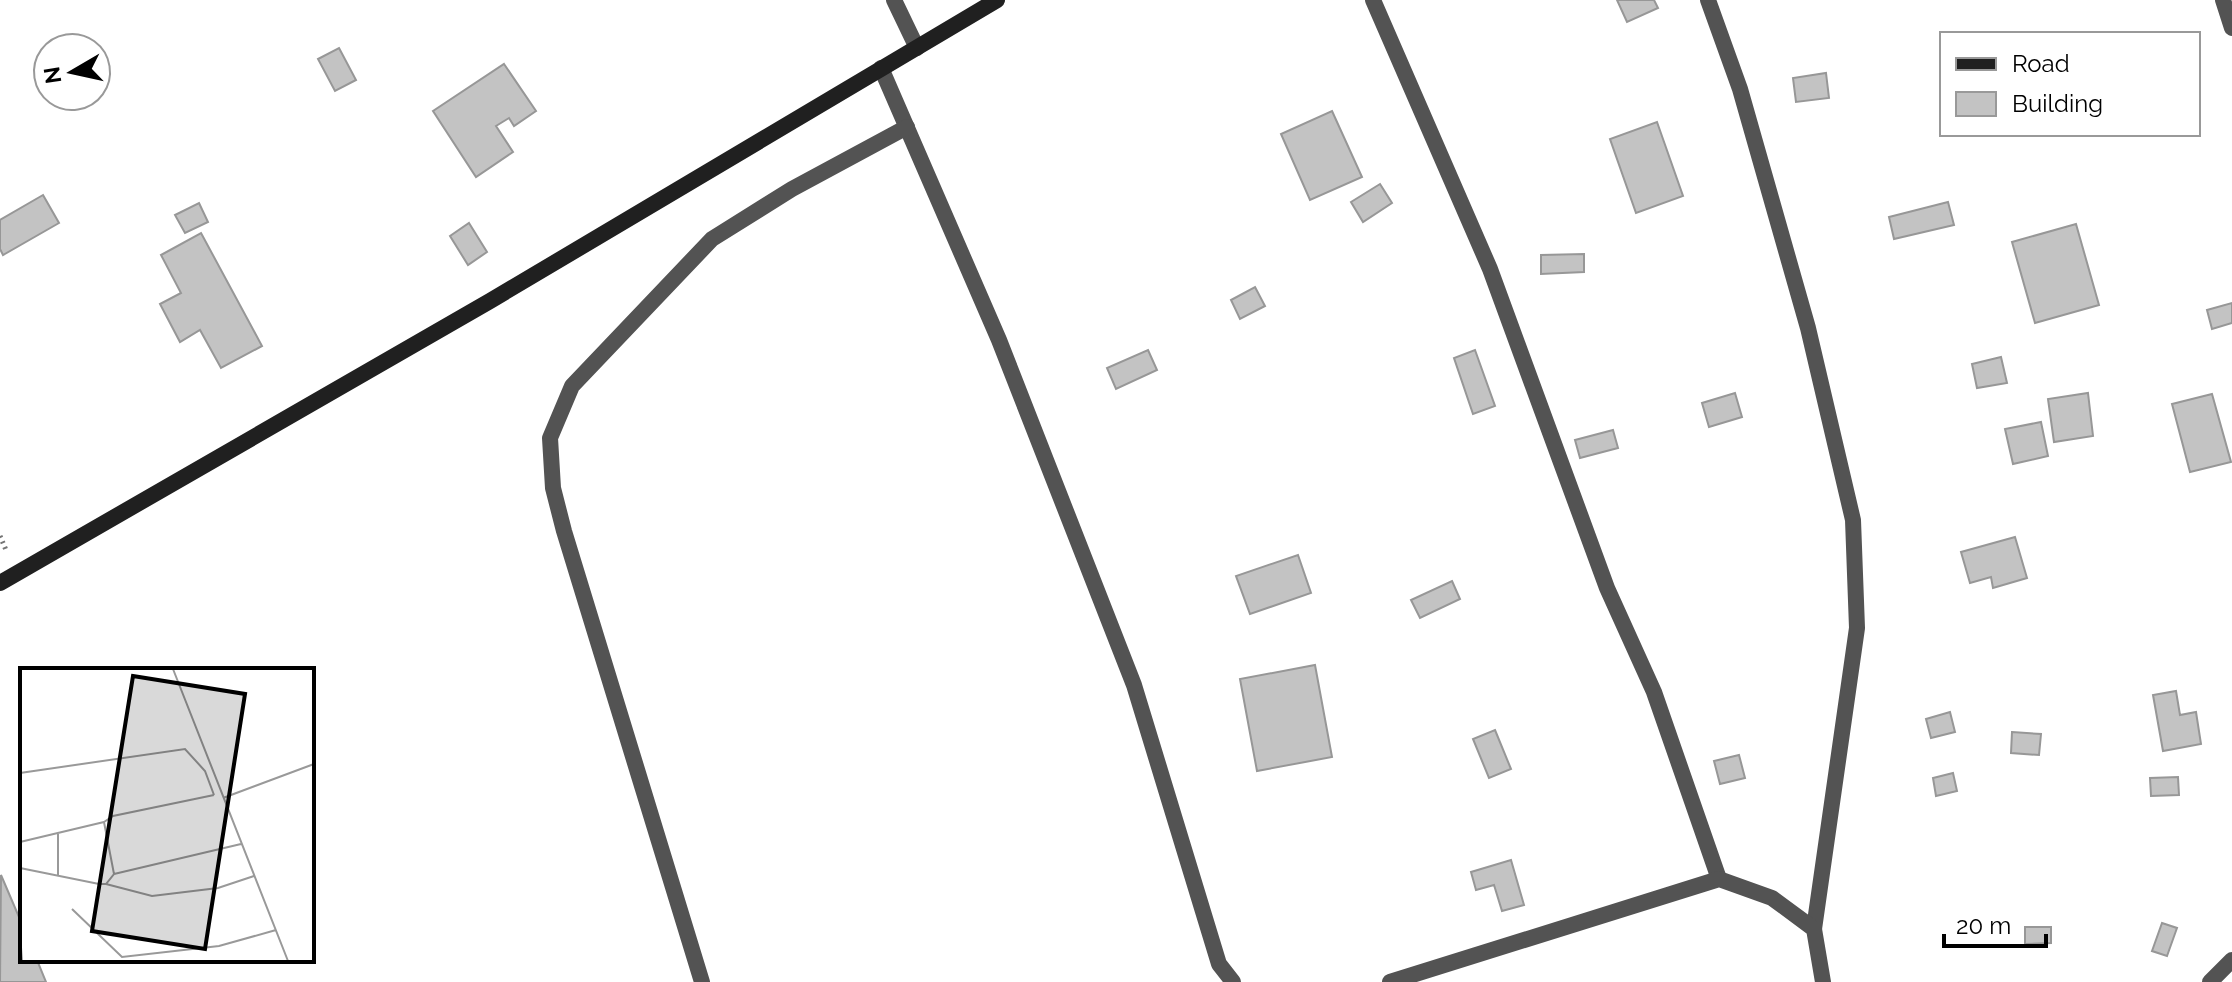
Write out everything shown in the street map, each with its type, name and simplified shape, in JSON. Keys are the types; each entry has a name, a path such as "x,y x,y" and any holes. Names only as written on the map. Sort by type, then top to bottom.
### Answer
{"street":[{"path":"894,0 917,48"},
{"path":"0,583 490,301 997,0"},
{"path":"1373,0 1490,269 1607,588 1654,692 1719,879"},
{"path":"1708,0 1740,89 1808,328 1853,520 1857,628 1814,929 1823,982"},
{"path":"2223,0 2232,28"},
{"path":"881,68 999,340 1128,671 1219,964 1233,982"},
{"path":"702,982 564,531 553,488 550,438 572,386 712,239 792,189 907,127"},
{"path":"1390,982 1719,879 1772,898 1814,929"},
{"path":"2210,982 2232,960"}],"building":[{"path":"1617,0 1654,0 1658,8 1627,22"},
{"path":"339,48 356,80 335,91 318,59"},
{"path":"504,64 536,111 514,126 509,118 496,126 513,152 476,177 433,111"},
{"path":"1826,73 1829,98 1796,102 1793,78"},
{"path":"1332,111 1362,177 1310,200 1281,134"},
{"path":"1657,122 1683,196 1636,213 1610,139"},
{"path":"1380,184 1392,203 1363,222 1351,202"},
{"path":"43,195 59,223 3,255 0,249 0,220"},
{"path":"1948,202 1954,225 1894,239 1889,217"},
{"path":"199,203 208,222 185,233 175,215"},
{"path":"469,223 487,252 468,265 450,236"},
{"path":"2076,224 2099,305 2035,323 2012,242"},
{"path":"201,233 262,346 221,368 200,330 180,342 160,304 181,293 161,255"},
{"path":"1584,254 1584,272 1541,274 1541,255"},
{"path":"1255,287 1265,306 1240,319 1231,300"},
{"path":"2232,303 2232,323 2212,329 2207,310"},
{"path":"1148,350 1157,370 1116,389 1107,368"},
{"path":"1475,350 1495,406 1473,414 1454,358"},
{"path":"2001,357 2007,383 1977,388 1972,364"},
{"path":"1735,393 1742,417 1709,427 1702,403"},
{"path":"2088,393 2093,436 2054,442 2048,399"},
{"path":"2212,394 2231,462 2190,472 2172,404"},
{"path":"2041,422 2048,456 2013,464 2005,429"},
{"path":"1613,430 1618,448 1580,458 1575,440"},
{"path":"2015,537 2027,578 1993,588 1991,577 1970,583 1961,552"},
{"path":"1298,555 1311,593 1250,614 1236,576"},
{"path":"1452,581 1460,599 1420,618 1411,600"},
{"path":"1315,665 1332,757 1257,771 1240,679"},
{"path":"2176,691 2180,715 2196,712 2201,744 2163,751 2153,695"},
{"path":"1950,712 1955,732 1931,738 1926,719"},
{"path":"1495,730 1511,769 1489,778 1473,739"},
{"path":"2012,732 2041,734 2039,755 2011,753"},
{"path":"1739,755 1745,778 1720,784 1714,761"},
{"path":"1953,773 1957,791 1936,796 1933,778"},
{"path":"2178,777 2179,795 2151,796 2150,778"},
{"path":"1511,860 1524,905 1502,911 1494,885 1476,890 1471,872"},
{"path":"1,875 20,919 20,962 38,962 46,982 0,982"},
{"path":"2162,923 2177,928 2167,956 2152,951"},
{"path":"2025,927 2051,927 2051,943 2025,944"}]}
